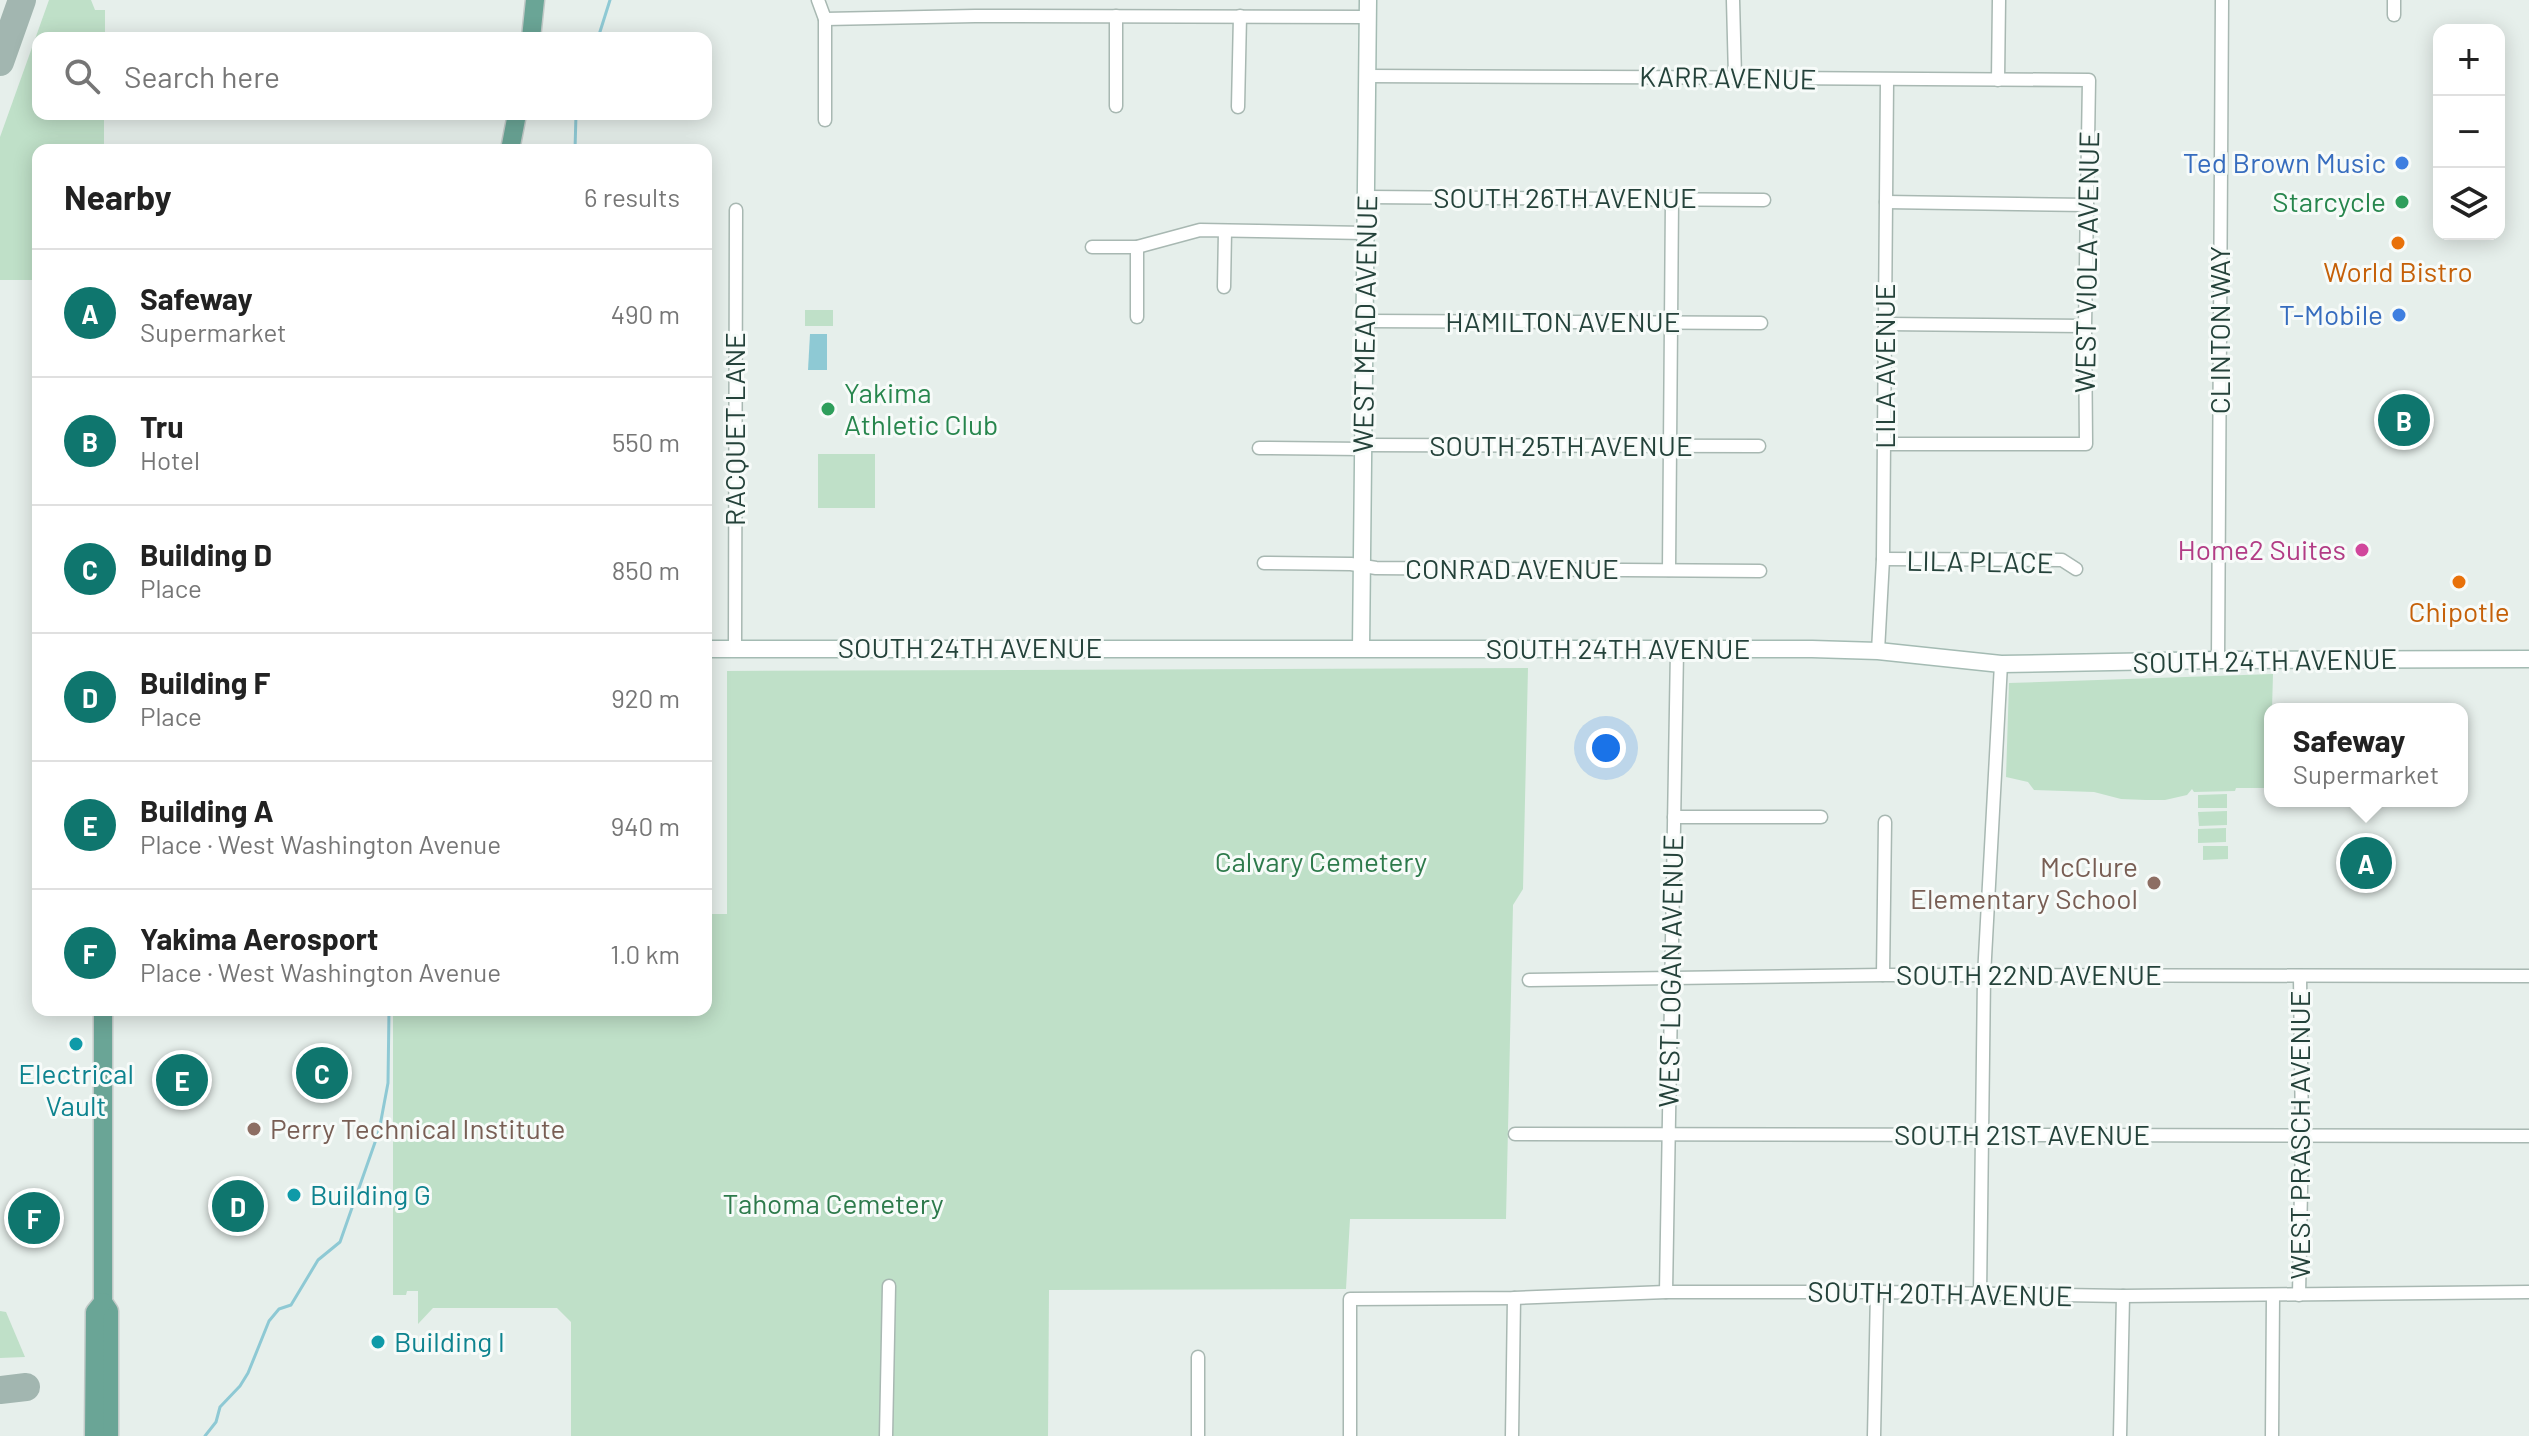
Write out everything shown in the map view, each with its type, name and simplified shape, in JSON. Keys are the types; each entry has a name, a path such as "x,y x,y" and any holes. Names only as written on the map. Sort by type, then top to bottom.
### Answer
{"main road":[{"path":"532,32 535,0"},
{"path":"511,144 516,120"},
{"path":"103,1016 103,1302 109,1311 109,1436"},
{"path":"94,1436 95,1312 103,1302"}],"street":[{"path":"818,0 825,19 825,120"},
{"path":"975,16 976,0"},
{"path":"1733,0 1735,77"},
{"path":"1998,80 1999,0"},
{"name":"CLINTON WAY","path":"2218,660 2222,0"},
{"path":"2394,0 2394,15"},
{"path":"825,19 1240,16 1368,8"},
{"name":"WEST MEAD AVENUE","path":"1361,648 1368,8"},
{"path":"1116,16 1116,106"},
{"path":"1238,107 1240,16"},
{"name":"KARR AVENUE","path":"1367,76 2089,80"},
{"name":"WEST VIOLA AVENUE","path":"1885,444 2086,444 2089,80"},
{"name":"LILA AVENUE","path":"1878,651 1885,444 1887,81"},
{"name":"SOUTH 26TH AVENUE","path":"1367,197 1764,200"},
{"path":"1669,570 1672,199"},
{"path":"1886,202 2087,205"},
{"name":"RACQUET LANE","path":"735,648 736,210"},
{"path":"1092,247 1137,247 1200,230 1365,233"},
{"path":"1224,287 1225,231"},
{"path":"1137,247 1137,317"},
{"name":"HAMILTON AVENUE","path":"1366,321 1761,323"},
{"path":"1886,324 2085,326"},
{"name":"SOUTH 25TH AVENUE","path":"1259,448 1759,446"},
{"name":"LILA PLACE","path":"1883,559 2062,560 2076,569"},
{"name":"CONRAD AVENUE","path":"1264,563 1351,564 1363,567 1760,571"},
{"name":"SOUTH 24TH AVENUE","path":"712,649 1812,649 1878,651 2001,664 2529,659"},
{"name":"WEST LOGAN AVENUE","path":"1666,1292 1677,650"},
{"path":"1980,1295 1984,976 2001,664"},
{"path":"1674,817 1821,817"},
{"path":"1883,975 1885,822"},
{"name":"SOUTH 22ND AVENUE","path":"1529,980 1883,975 2529,976"},
{"name":"WEST PRASCH AVENUE","path":"2299,1295 2302,1135 2300,976"},
{"name":"SOUTH 21ST AVENUE","path":"1515,1134 2529,1136"},
{"path":"886,1436 889,1286"},
{"name":"SOUTH 20TH AVENUE","path":"1350,1436 1350,1299 1514,1298 1666,1292 2123,1296 2529,1292"},
{"path":"1874,1436 1877,1292"},
{"name":"WEST PRASCH AVENUE","path":"2272,1436 2273,1295"},
{"path":"2120,1436 2123,1296"},
{"path":"1512,1436 1514,1298"},
{"path":"1198,1357 1198,1436"}],"green space":[{"path":"49,0 91,0 95,10 105,10 105,32 38,32"},
{"path":"32,48 32,120 104,120 104,144 32,144 32,280 0,280 0,137"},
{"path":"805,310 833,310 833,326 805,326"},
{"path":"818,454 875,454 875,508 818,508"},
{"name":"Tahoma Cemetery","path":"1528,668 1523,889 1513,905 1506,1219 1350,1219 1346,1289 1049,1290 1048,1436 571,1436 571,1322 557,1308 433,1308 418,1324 418,1291 393,1295 393,1016 712,1016 712,914 727,914 727,671"},
{"path":"2273,674 2272,703 2264,703 2264,788 2194,792 2192,789 2187,795 2165,800 2121,799 2094,792 2034,790 2028,782 2006,777 2009,683"},
{"path":"2227,794 2227,808 2198,808 2198,795"},
{"path":"2227,811 2227,825 2199,826 2198,812"},
{"path":"2226,828 2226,842 2198,843 2198,829"},
{"path":"2203,846 2228,846 2228,859 2203,860"},
{"path":"0,1311 6,1312 25,1357 0,1358"}],"water":[{"path":"810,334 827,334 827,370 808,370"}],"waterway":[{"path":"600,32 610,0"},
{"path":"575,144 576,120"},
{"path":"205,1436 216,1422 220,1407 248,1373 269,1321 279,1309 291,1305 318,1260 340,1242 379,1131 388,1083 389,1016"}],"taxiway":[{"path":"0,62 22,0"},
{"path":"0,1390 26,1387"}],"place":[{"name":"Ted Brown Music","path":"2402,163"},
{"name":"Starcycle","path":"2402,202"},
{"name":"World Bistro","path":"2398,243"},
{"name":"T-Mobile","path":"2399,315"},
{"name":"Yakima Athletic Club","path":"828,409"},
{"name":"Tru","path":"2404,420"},
{"name":"Home2 Suites","path":"2362,550"},
{"name":"Chipotle","path":"2459,582"},
{"name":"Safeway","path":"2366,863"},
{"name":"McClure Elementary School","path":"2154,883"},
{"name":"Electrical Vault","path":"76,1044"},
{"name":"Building D","path":"322,1073"},
{"name":"Building A","path":"182,1080"},
{"name":"Perry Technical Institute","path":"254,1129"},
{"name":"Building G","path":"294,1195"},
{"name":"Building F","path":"238,1206"},
{"name":"Yakima Aerosport","path":"34,1218"},
{"name":"Building I","path":"378,1342"}],"park label":[{"name":"Calvary Cemetery","path":"1321,862"}]}
